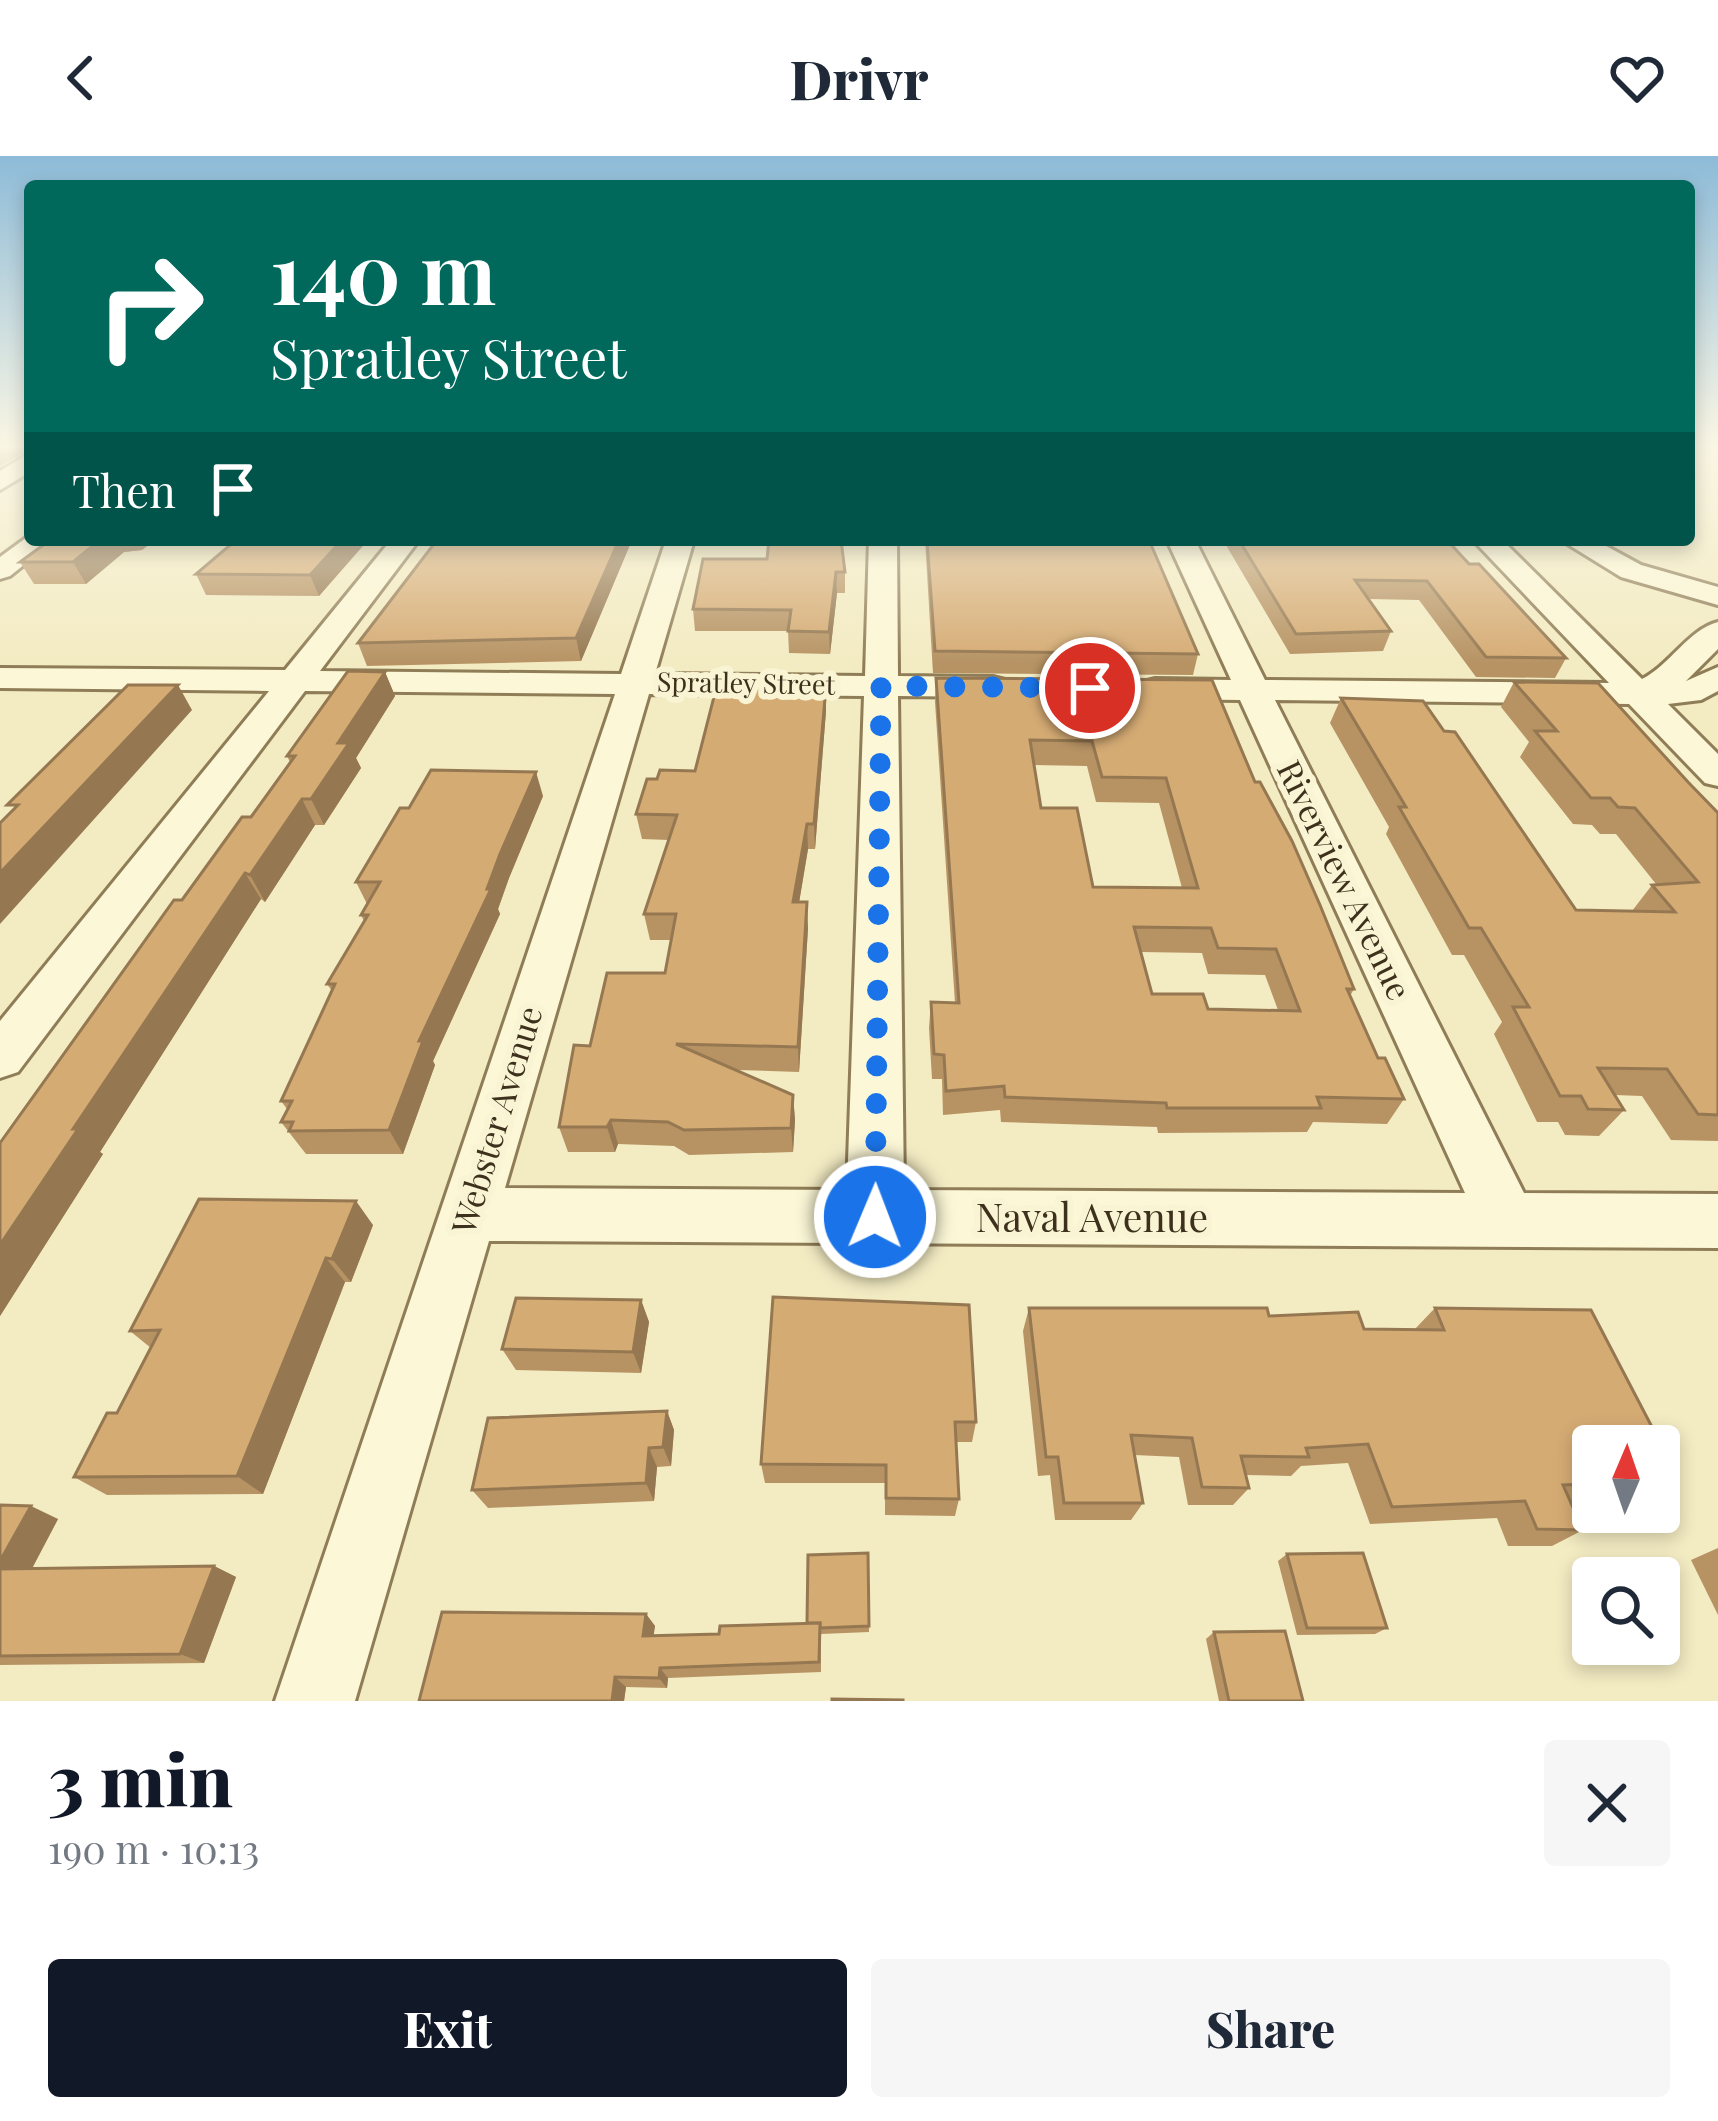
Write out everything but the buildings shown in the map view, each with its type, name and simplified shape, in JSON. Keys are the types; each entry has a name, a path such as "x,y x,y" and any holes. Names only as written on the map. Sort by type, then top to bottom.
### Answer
{"street":[{"path":"0,570 33,546"},
{"path":"0,1058 400,546"},
{"name":"Webster Avenue","path":"315,1701 678,546"},
{"path":"875,1217 883,546"},
{"name":"Riverview Avenue","path":"1184,546 1507,1220"},
{"path":"1493,546 1718,776"},
{"path":"1583,546 1631,571 1718,596"},
{"path":"1636,694 1670,678 1718,632"},
{"path":"1128,689 1689,693 1718,677"},
{"name":"Spratley Street","path":"0,678 1032,688"},
{"name":"Naval Avenue","path":"467,1214 1718,1221"}],"route":[{"path":"875,1217 881,686 1090,688"}]}
